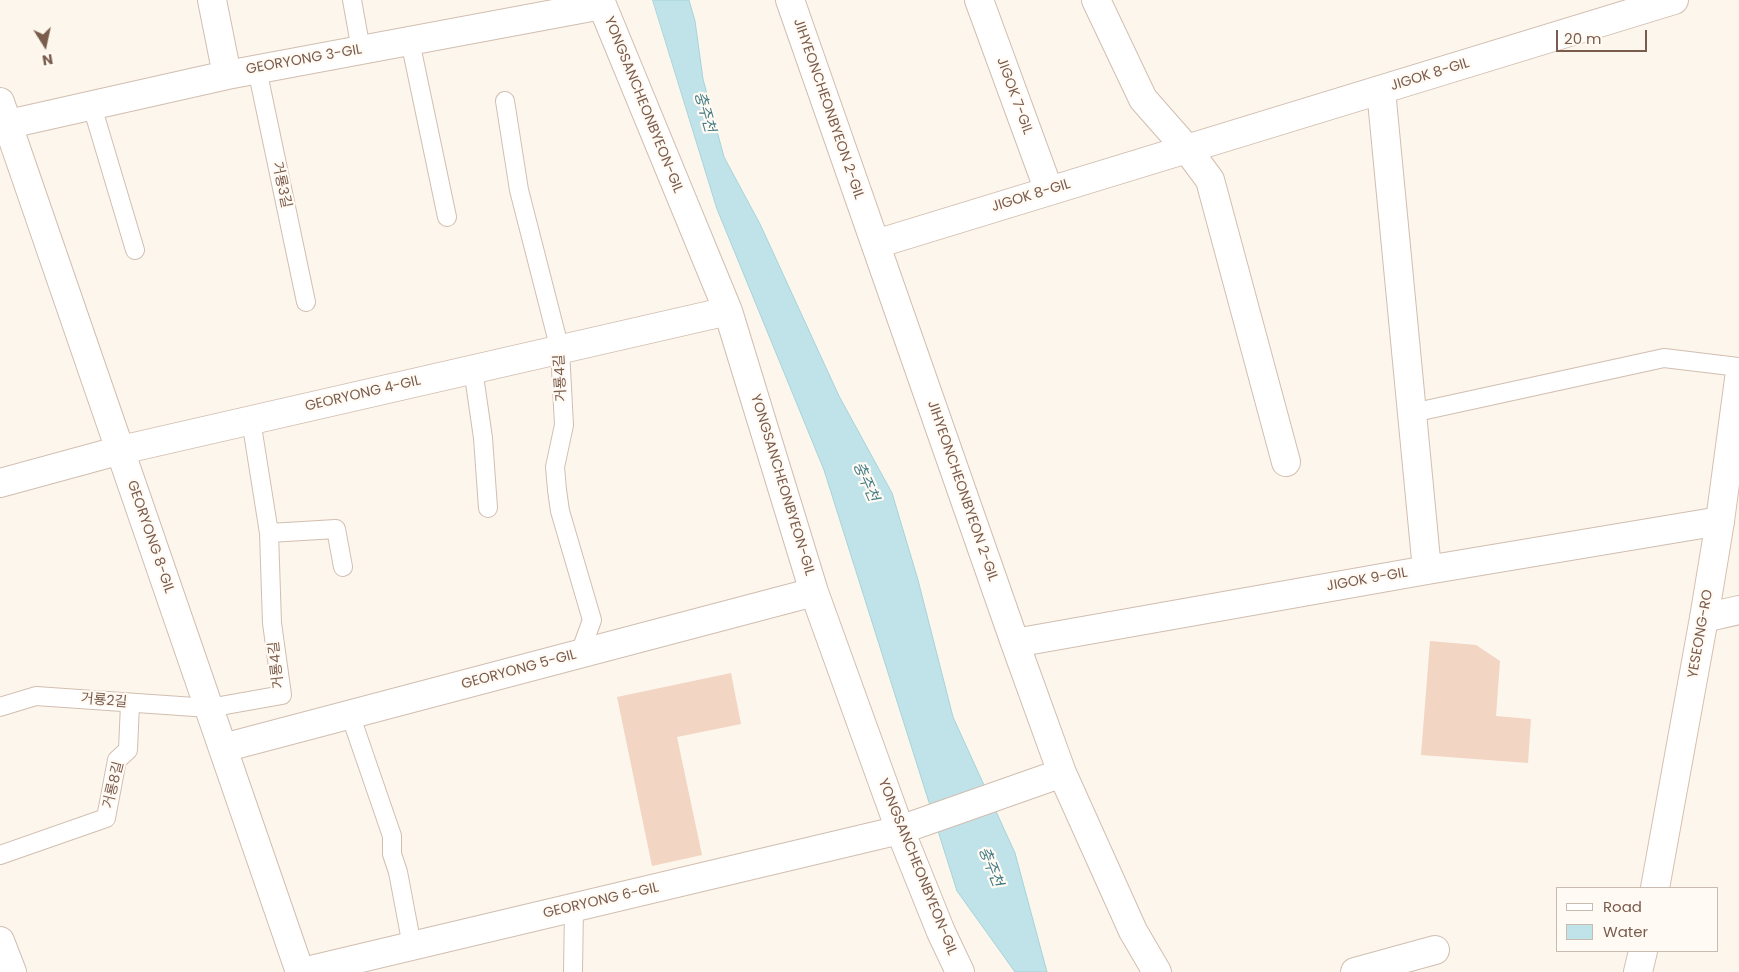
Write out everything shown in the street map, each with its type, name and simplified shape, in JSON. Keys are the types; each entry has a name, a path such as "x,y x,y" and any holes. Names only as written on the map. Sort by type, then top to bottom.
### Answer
{"street":[{"path":"212,0 227,75"},
{"name":"JIHYEONCHEONBYEON 2-GIL","path":"790,0 1062,773 1133,931 1157,972"},
{"name":"JIGOK 7-GIL","path":"979,0 1049,191"},
{"path":"1096,0 1143,99 1187,149 1210,180 1286,462"},
{"name":"JIGOK 8-GIL","path":"876,244 1674,0"},
{"name":"GEORYONG 3-GIL","path":"4,113 92,106 227,75 601,3"},
{"name":"YONGSANCHEONBYEON-GIL","path":"601,3 728,311 814,592 900,830 941,932 960,972"},
{"path":"1381,90 1428,570"},
{"name":"GEORYONG 8-GIL","path":"4,113 301,972"},
{"name":"GEORYONG 4-GIL","path":"0,483 120,450 728,311"},
{"name":"YESEONG-RO","path":"1655,887 1704,618 1720,521 1739,379"},
{"name":"JIGOK 9-GIL","path":"1015,643 1428,570 1720,521"},
{"name":"GEORYONG 5-GIL","path":"223,748 814,592"},
{"path":"1704,618 1739,610"},
{"name":"GEORYONG 6-GIL","path":"301,972 900,830 1062,773"},
{"path":"0,941 12,972"},
{"path":"1355,972 1435,950"},
{"path":"1638,972 1644,952"}],"lane":[{"path":"352,0 361,50"},
{"path":"410,41 447,217"},
{"name":"거룡3길","path":"257,69 306,302"},
{"name":"거룡4길","path":"505,101 519,190 560,350 564,425 555,467 557,490 560,511 592,620 580,654"},
{"path":"92,106 136,250"},
{"path":"1412,413 1664,358 1739,367"},
{"path":"473,370 483,438 488,508"},
{"name":"거룡4길","path":"209,708 282,695 272,623 268,533 251,420"},
{"path":"268,533 336,529 343,567"},
{"name":"거룡2길","path":"0,707 36,696 209,708"},
{"name":"거룡8길","path":"0,855 106,818 117,760 128,750 130,704"},
{"path":"350,714 392,836 392,854 398,872 412,946"},
{"path":"574,907 574,972"}],"water":[{"name":"충주천","path":"653,0 689,0 695,21 703,79 724,157 760,224 839,396 892,493 918,580 953,717 1015,853 1047,972 1015,972 957,891 824,470 717,209"}],"building":[{"path":"1430,641 1476,645 1500,661 1496,716 1531,719 1528,763 1421,755"},
{"path":"731,673 741,724 677,737 702,855 652,866 617,697"}]}
